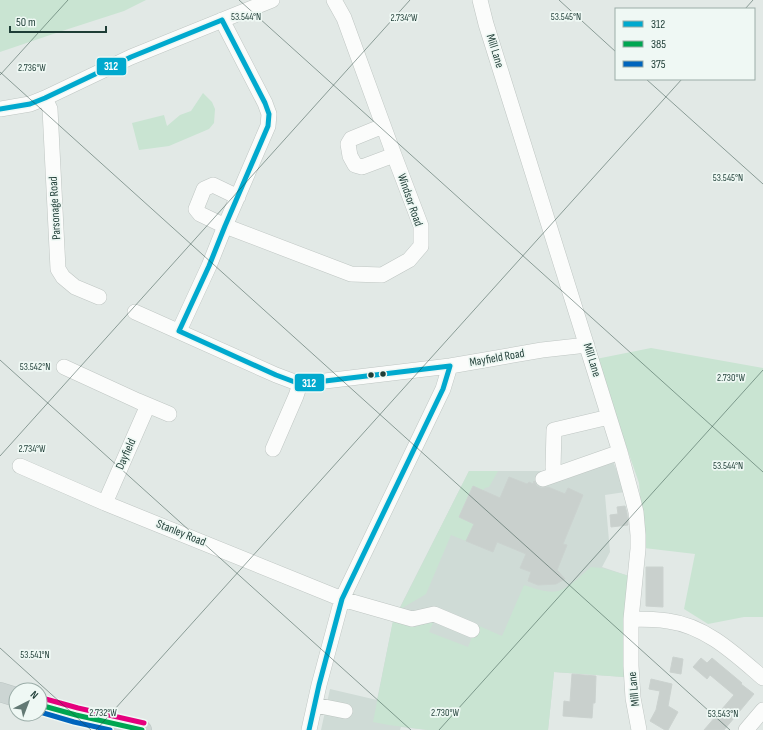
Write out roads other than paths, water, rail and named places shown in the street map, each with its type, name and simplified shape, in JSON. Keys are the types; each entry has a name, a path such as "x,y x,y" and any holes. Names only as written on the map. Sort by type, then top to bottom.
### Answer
{"main road":[{"path":"48,707 142,730"}],"street":[{"path":"0,109 30,104 45,98 131,57 272,0"},
{"name":"Windsor Road","path":"238,197 213,185 204,189 196,208 200,214 224,226 351,274 382,275 409,260 421,246 421,226 344,18 334,0"},
{"name":"Mill Lane","path":"480,0 486,24 634,500 638,534 638,549 631,619 631,666 633,698 639,730"},
{"path":"179,331 209,266 224,226 268,126 269,114 265,103 222,20"},
{"name":"Parsonage Road","path":"45,98 50,109 58,269 63,278 75,287 99,297"},
{"path":"383,126 351,139 348,144 350,156 355,165 362,167 394,155"},
{"name":"Mayfield Road","path":"135,312 276,375 300,384 450,366 542,350 587,345"},
{"path":"309,730 342,599 443,389 450,366"},
{"path":"64,367 169,414"},
{"path":"273,449 300,384"},
{"name":"Dayfield","path":"105,502 148,405"},
{"path":"609,417 553,424 548,473 620,452"},
{"name":"Stanley Road","path":"20,466 342,599 412,619 434,614 472,630"},
{"path":"631,619 669,621 685,625 705,633 722,644 763,678"},
{"path":"315,705 345,711"},
{"path":"746,730 763,710"}]}
